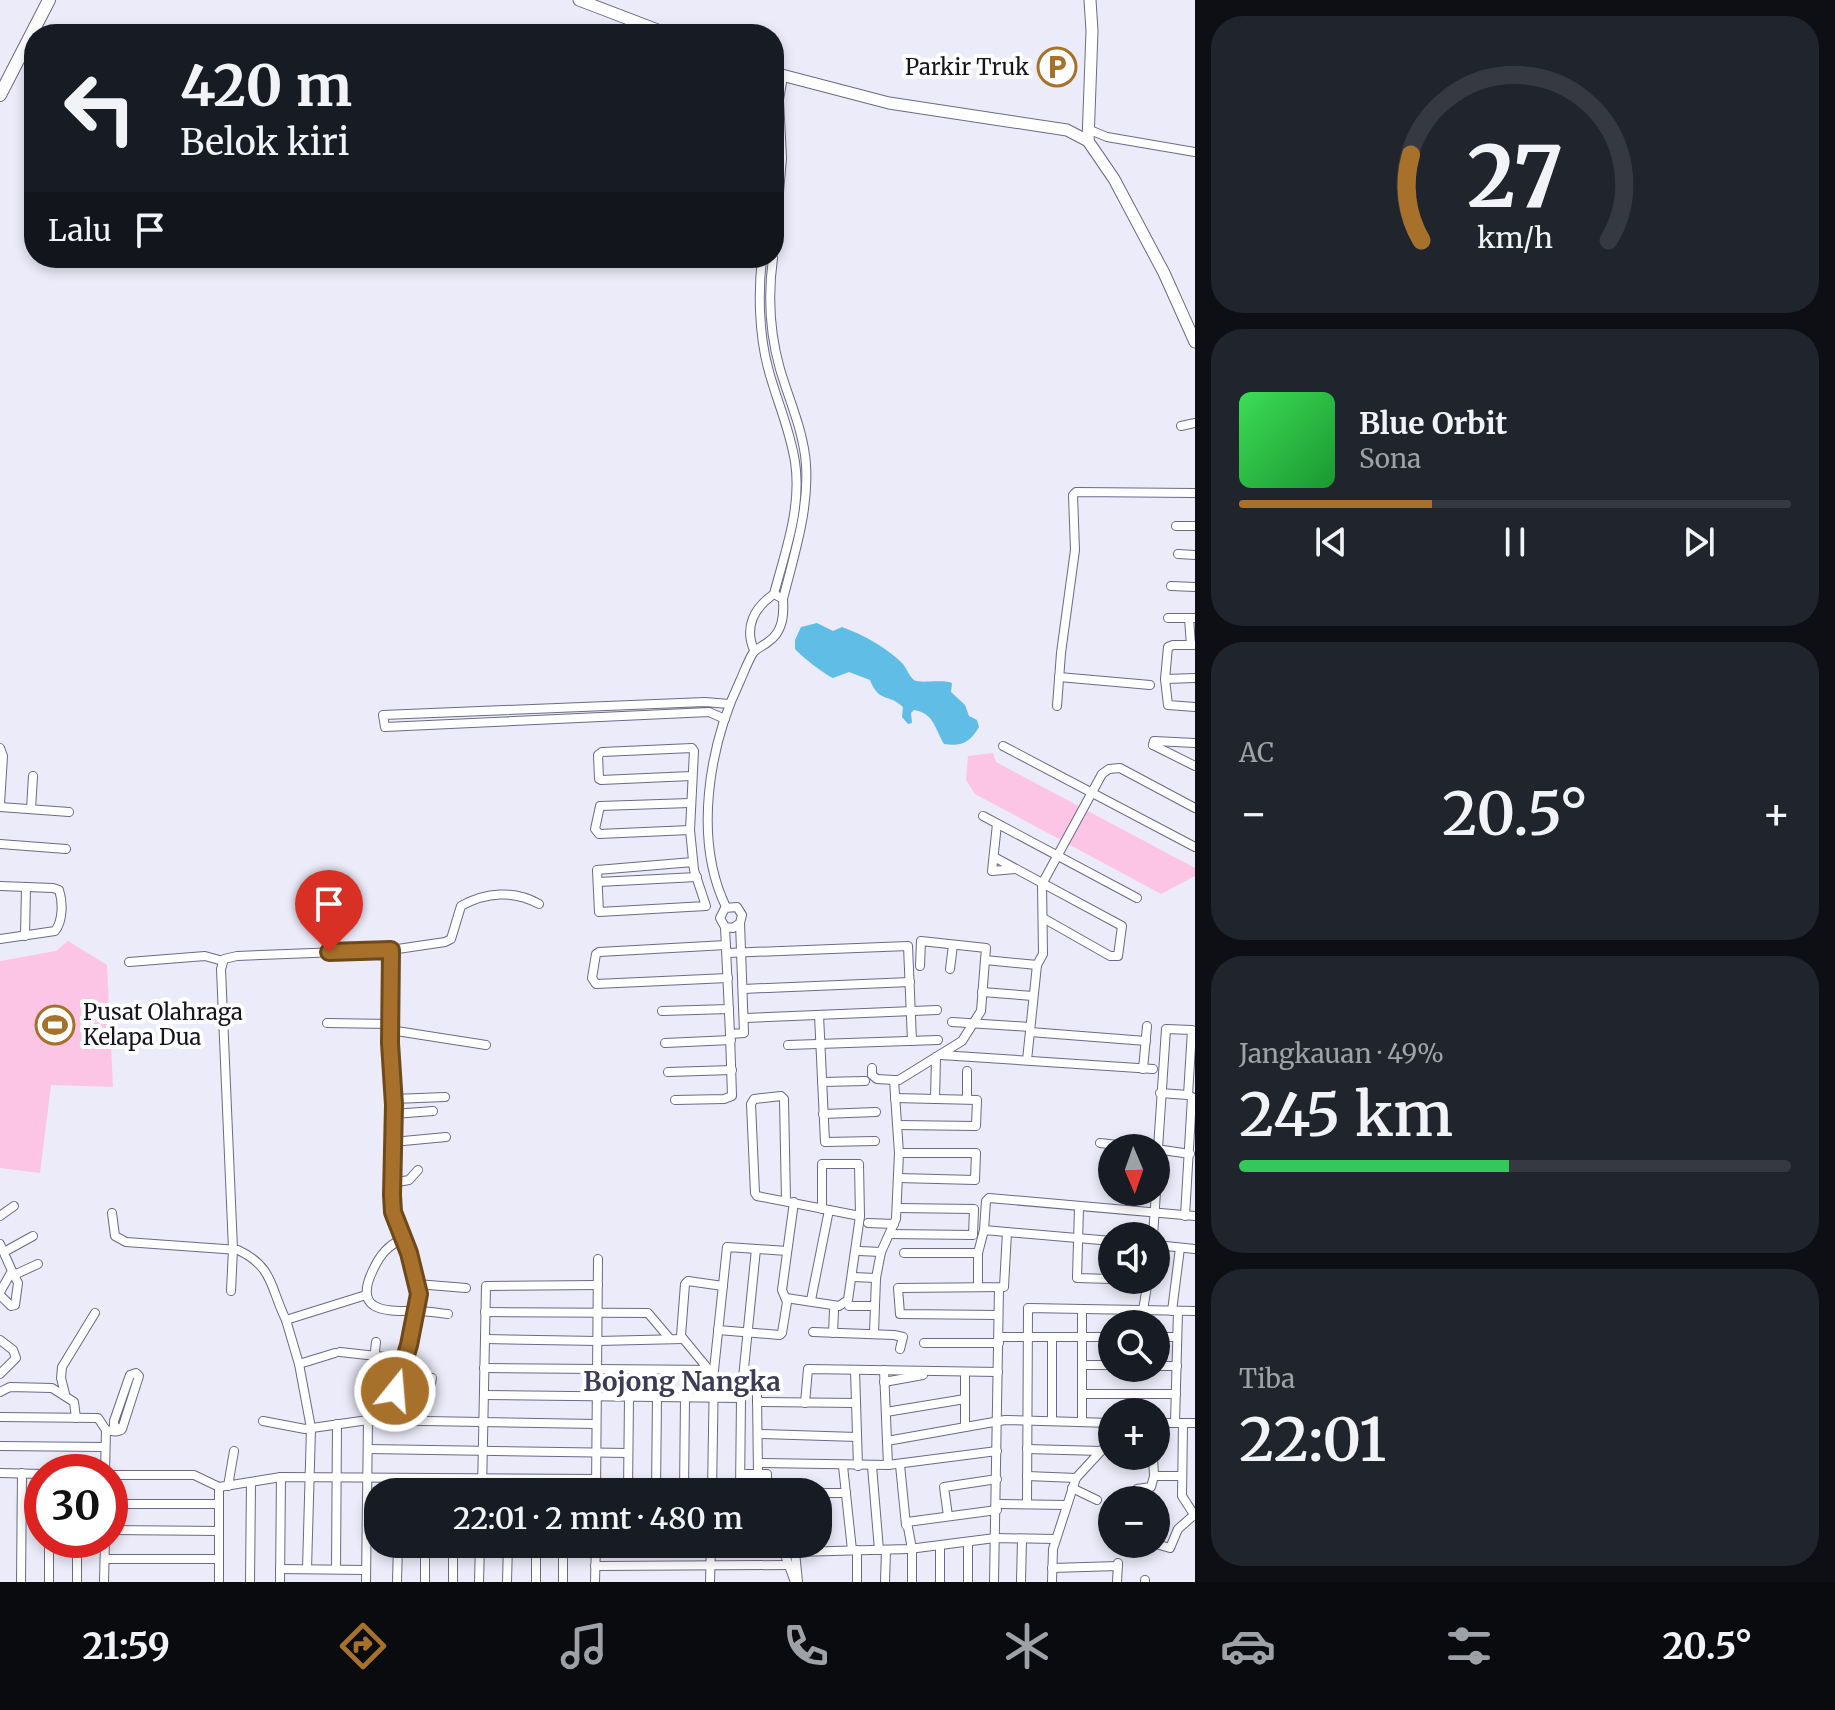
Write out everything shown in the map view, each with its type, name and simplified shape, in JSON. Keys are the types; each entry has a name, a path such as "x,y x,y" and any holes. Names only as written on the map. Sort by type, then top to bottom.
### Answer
{"main road":[{"path":"37,24 49,0"},
{"path":"0,95 24,48"}],"street":[{"path":"579,0 642,24"},
{"path":"1090,0 1089,136 1164,273 1195,342"},
{"path":"784,75 889,103 1195,152"},
{"path":"726,907 714,866 708,800 711,776 729,704 754,650 779,631 784,615 778,596 797,493 791,442 767,366 761,313 762,268"},
{"path":"773,268 771,313 778,364 806,463 806,495 801,526 778,596"},
{"path":"1181,426 1195,423"},
{"path":"1057,706 1075,550 1073,495 1076,492 1195,493"},
{"path":"1176,526 1195,526"},
{"path":"1178,554 1195,555"},
{"path":"1171,586 1195,587"},
{"path":"754,650 750,637 754,615 764,601 778,596"},
{"path":"1168,618 1192,618 1193,645 1168,647 1165,679 1168,705 1195,707"},
{"path":"1059,677 1150,685"},
{"path":"1165,679 1195,678"},
{"path":"725,719 705,712 385,727 383,715 705,702 729,704"},
{"path":"705,702 705,712"},
{"path":"1195,743 1154,741 1153,745 1195,766"},
{"path":"1003,746 1195,847"},
{"path":"0,748 3,756 0,805 69,812"},
{"path":"691,776 601,780 597,760 602,752 692,748 694,751 690,830 694,870 705,908 601,913 596,875 600,868 694,870"},
{"path":"1027,1060 1037,965 1043,954 1042,884 1102,774 1109,769 1120,768 1195,808"},
{"path":"31,809 33,776"},
{"path":"690,803 600,806 595,829 599,834 690,830"},
{"path":"983,816 1137,898"},
{"path":"997,824 994,857 1122,926 1118,956 1110,956 1043,918"},
{"path":"0,844 66,849"},
{"path":"598,882 714,866"},
{"path":"0,886 59,890 61,919 58,929 52,932 0,939"},
{"path":"25,936 26,887"},
{"path":"231,1291 233,1249 223,1037 223,961 227,957 237,956 391,950 445,942 451,939 461,906 482,896 512,895 539,904"},
{"path":"665,1043 730,1037 745,1032 742,917 740,910 726,907"},
{"path":"675,1100 729,1098 733,1093 725,927 720,916 726,907"},
{"path":"725,927 733,928 740,923"},
{"path":"872,1068 872,1075 877,1079 899,1080 962,1041 981,1011 986,948 921,941 920,966"},
{"path":"950,969 953,945"},
{"path":"728,978 598,984 592,978 599,952 726,949 741,952 908,946 912,1041"},
{"path":"388,1420 419,1303 417,1284 393,1212 391,950"},
{"path":"129,962 205,956 223,961"},
{"path":"985,960 1037,965"},
{"path":"743,989 910,982"},
{"path":"982,992 1033,996"},
{"path":"662,1011 729,1009"},
{"path":"745,1018 937,1010"},
{"path":"819,1015 825,1143 875,1141"},
{"path":"952,1022 1146,1041"},
{"path":"327,1023 390,1027 486,1045"},
{"path":"1143,1069 1147,1026"},
{"path":"978,1287 978,1253 989,1198 1190,1216 1193,1101 1188,1095 1194,1030 1169,1028 1165,1031 1157,1134"},
{"path":"788,1045 938,1040"},
{"path":"938,1056 1153,1069"},
{"path":"935,1099 938,1056"},
{"path":"668,1072 732,1070"},
{"path":"967,1071 967,1099"},
{"path":"874,1333 876,1278 881,1252 894,1224 897,1208 899,1153 894,1080"},
{"path":"822,1082 865,1081"},
{"path":"1160,1093 1188,1095"},
{"path":"718,1330 780,1335 787,1306 782,1290 790,1202 784,1099 781,1096 754,1099 751,1104 755,1193 790,1202 826,1209 864,1220 894,1224"},
{"path":"393,1099 445,1097"},
{"path":"895,1098 977,1100 976,1126 898,1125"},
{"path":"394,1114 433,1111"},
{"path":"823,1114 876,1112"},
{"path":"393,1142 446,1137"},
{"path":"1170,1151 1190,1154"},
{"path":"898,1178 975,1180 976,1153 899,1153"},
{"path":"786,1298 839,1306 848,1300 864,1220 860,1169 855,1162 822,1164 826,1209 811,1300"},
{"path":"392,1183 409,1180 418,1170"},
{"path":"0,1216 14,1206"},
{"path":"1155,1222 1156,1206"},
{"path":"890,1234 973,1235 974,1209 897,1208"},
{"path":"1079,1208 1078,1279 1098,1279"},
{"path":"112,1213 115,1236 126,1242 233,1249 255,1258 265,1270 286,1320 299,1364 311,1428 307,1569"},
{"path":"984,1230 1098,1240"},
{"path":"998,1315 898,1312 898,1288 999,1288 1006,1285 1007,1232"},
{"path":"33,1236 2,1248 13,1273 18,1283 15,1305 11,1306 0,1293 13,1273 38,1264"},
{"path":"366,1295 372,1272 384,1252 391,1244 403,1239"},
{"path":"712,1478 711,1370 727,1246 787,1251"},
{"path":"1170,1247 1195,1249"},
{"path":"1170,1548 1178,1529 1195,1516 1182,1496 1176,1394 1175,1311 1180,1248"},
{"path":"741,1478 741,1398 756,1249"},
{"path":"859,1251 881,1252"},
{"path":"904,1253 978,1253"},
{"path":"596,1478 598,1259"},
{"path":"853,1277 876,1278"},
{"path":"711,1370 683,1339 686,1282 723,1286"},
{"path":"417,1284 466,1288"},
{"path":"483,1478 485,1289 489,1284 598,1285"},
{"path":"994,1582 999,1288"},
{"path":"1027,1504 1027,1311 1029,1308 1143,1310 1146,1294"},
{"path":"286,1320 366,1295"},
{"path":"366,1295 374,1305 385,1311 448,1314"},
{"path":"849,1306 875,1306"},
{"path":"1082,1309 1082,1422"},
{"path":"833,1333 834,1311"},
{"path":"1170,1311 1195,1311"},
{"path":"485,1312 648,1313 670,1339"},
{"path":"65,1394 62,1367 95,1313"},
{"path":"813,1332 903,1337 900,1349"},
{"path":"924,1343 1028,1337 1098,1337"},
{"path":"1052,1337 1052,1421"},
{"path":"1170,1337 1177,1337"},
{"path":"485,1339 683,1339"},
{"path":"0,1340 13,1350 16,1358 0,1374"},
{"path":"368,1478 368,1420 376,1342"},
{"path":"299,1364 337,1352 404,1359"},
{"path":"1083,1365 1098,1365"},
{"path":"1170,1366 1177,1366"},
{"path":"484,1368 711,1370"},
{"path":"805,1403 808,1369 998,1372"},
{"path":"855,1370 858,1466"},
{"path":"884,1370 888,1465"},
{"path":"884,1382 941,1371"},
{"path":"965,1372 965,1427"},
{"path":"412,1396 417,1375"},
{"path":"394,1395 428,1397 432,1378"},
{"path":"0,1392 10,1387 52,1388 74,1402 76,1418"},
{"path":"742,1387 754,1390 757,1402 758,1474"},
{"path":"1082,1394 1176,1394"},
{"path":"484,1395 741,1398"},
{"path":"628,1478 629,1397"},
{"path":"656,1478 657,1397"},
{"path":"684,1478 685,1398"},
{"path":"886,1412 965,1399"},
{"path":"106,1430 121,1430 114,1424 126,1401"},
{"path":"757,1402 856,1403"},
{"path":"0,1417 98,1418 106,1430 106,1454"},
{"path":"263,1421 302,1429 368,1420 596,1424"},
{"path":"887,1441 996,1421 1098,1423"},
{"path":"1170,1423 1195,1423"},
{"path":"336,1569 337,1424"},
{"path":"758,1434 857,1437"},
{"path":"0,1446 105,1447"},
{"path":"368,1449 628,1453"},
{"path":"1027,1449 1098,1451"},
{"path":"219,1582 219,1504 234,1451"},
{"path":"758,1463 900,1465 997,1451"},
{"path":"1052,1582 1055,1539 1072,1488 1076,1478 1098,1454"},
{"path":"900,1465 910,1549"},
{"path":"843,1466 857,1582"},
{"path":"872,1466 885,1582"},
{"path":"1151,1486 1154,1470"},
{"path":"0,1473 22,1473 21,1582"},
{"path":"128,1473 194,1475 224,1486 281,1477 364,1478"},
{"path":"741,1474 767,1474 767,1478"},
{"path":"1027,1476 1076,1478"},
{"path":"1154,1476 1182,1476"},
{"path":"280,1582 281,1477"},
{"path":"948,1516 944,1487 997,1479"},
{"path":"250,1582 251,1482"},
{"path":"1072,1488 1097,1500"},
{"path":"832,1493 846,1493"},
{"path":"1182,1496 1195,1496"},
{"path":"128,1504 219,1504"},
{"path":"912,1582 907,1522 997,1507 1067,1505"},
{"path":"128,1530 219,1531"},
{"path":"832,1551 910,1549 995,1538 1055,1539"},
{"path":"1021,1582 1022,1539"},
{"path":"968,1542 968,1582"},
{"path":"940,1546 940,1582"},
{"path":"49,1558 49,1582"},
{"path":"77,1558 77,1582"},
{"path":"366,1558 366,1582"},
{"path":"397,1582 398,1558"},
{"path":"425,1558 425,1582"},
{"path":"453,1558 453,1582"},
{"path":"479,1582 480,1558"},
{"path":"507,1582 508,1558"},
{"path":"536,1558 536,1582"},
{"path":"563,1558 563,1582"},
{"path":"595,1558 595,1582"},
{"path":"710,1558 710,1582"},
{"path":"785,1558 797,1582"},
{"path":"595,1566 710,1566 786,1561 789,1558"},
{"path":"795,1558 797,1582"},
{"path":"104,1582 105,1559 219,1559"},
{"path":"1052,1568 1118,1564 1117,1582"},
{"path":"280,1569 366,1570"}],"shaded area":[{"path":"993,753 996,762 1195,868 1195,876 1161,894 975,794 966,780 968,756"},
{"name":"Pusat Olahraga Kelapa Dua","path":"68,941 107,965 113,1087 51,1085 40,1173 0,1168 0,961 56,951"}],"water":[{"path":"817,623 833,631 842,627 874,642 903,664 914,680 952,683 951,692 965,705 969,716 977,720 979,727 976,732 961,744 944,744 926,714 914,710 911,713 912,723 908,724 902,717 903,707 880,695 870,680 849,672 833,678 824,672 795,649 801,627"}],"place":[{"name":"Parkir Truk","path":"1057,67"},
{"name":"Pusat Olahraga Kelapa Dua","path":"55,1025"}],"district":[{"name":"Bojong Nangka","path":"682,1381"}],"route":[{"path":"329,952 391,950 393,1212 409,1253 419,1294 409,1345 395,1391"}]}
